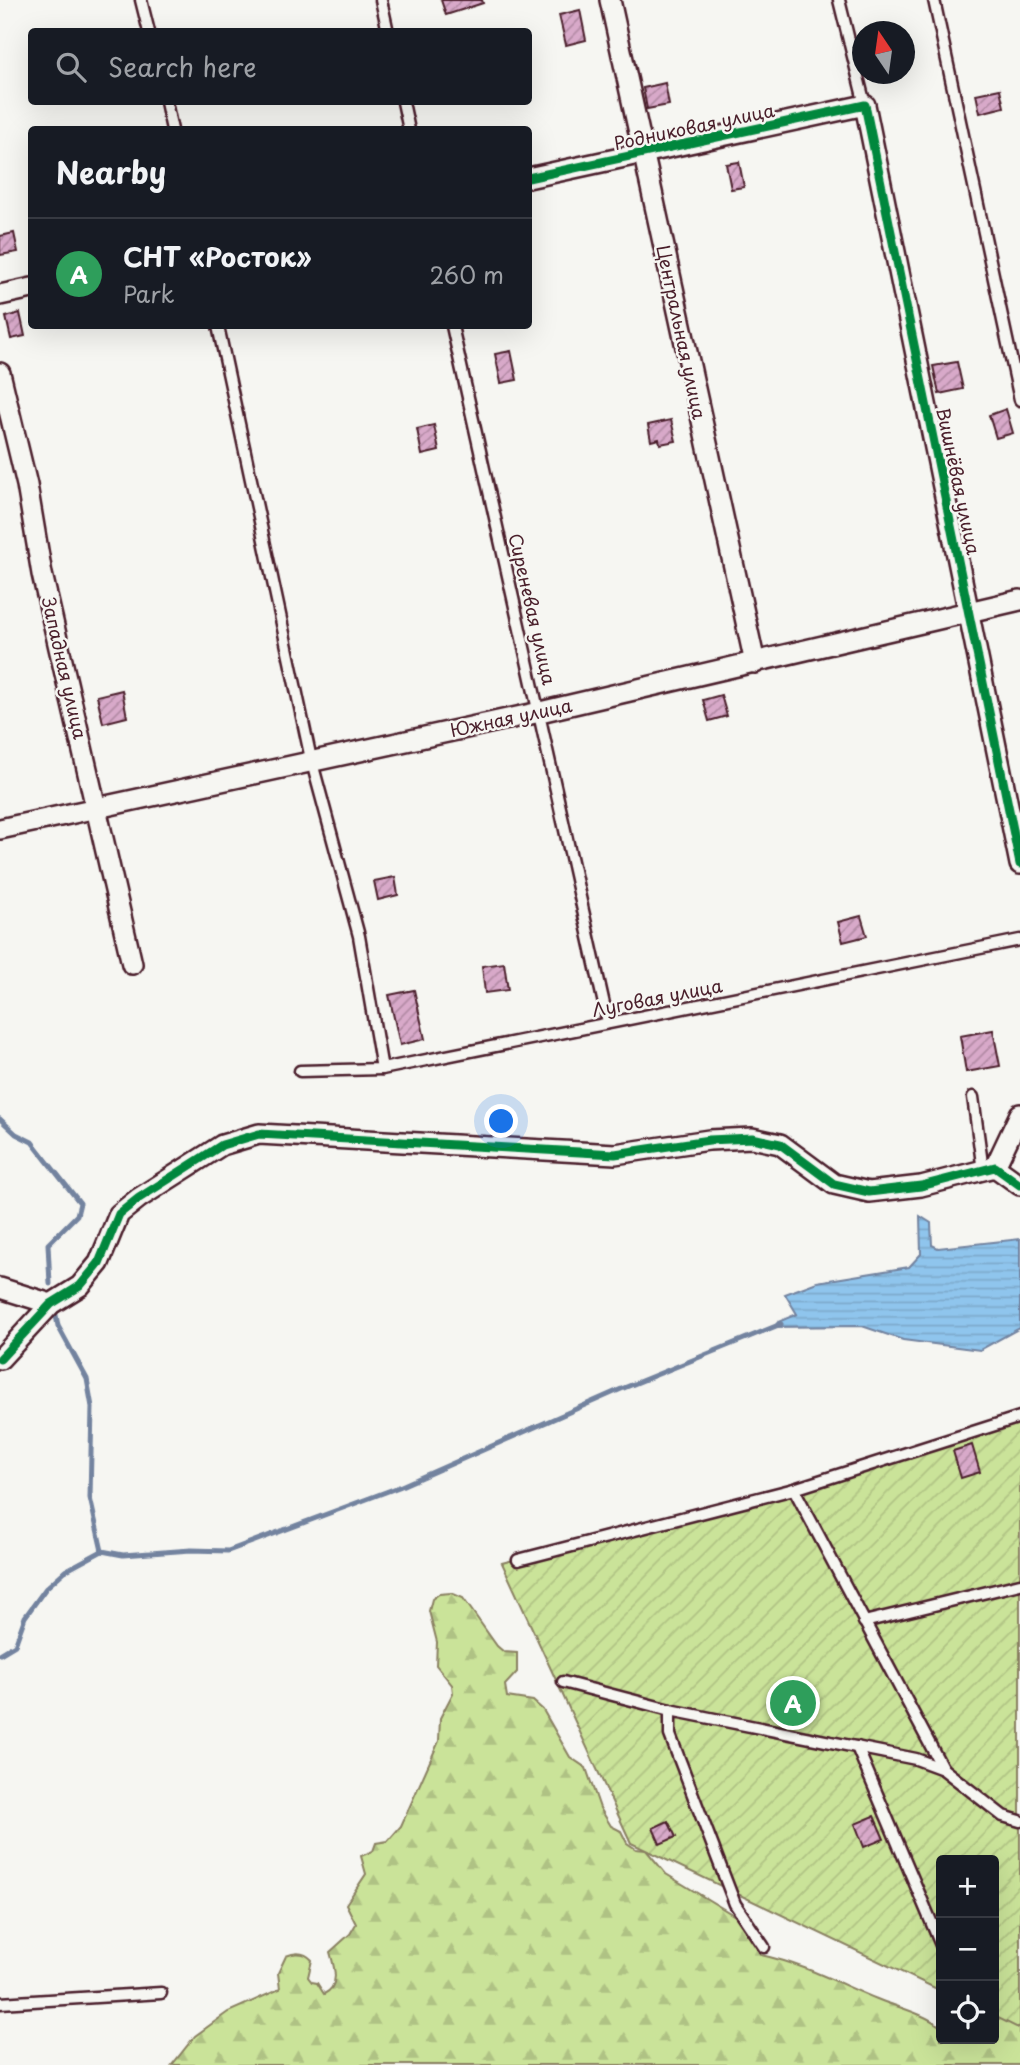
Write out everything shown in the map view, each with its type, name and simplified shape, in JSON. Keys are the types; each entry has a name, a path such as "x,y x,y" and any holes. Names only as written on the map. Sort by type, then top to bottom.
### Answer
{"street":[{"name":"Центральная улица","path":"610,0 755,663"},
{"name":"Родниковая улица","path":"532,177 865,105"},
{"name":"Вишнёвая улица","path":"865,105 971,612 1020,864"},
{"path":"0,295 28,289"},
{"name":"Западная улица","path":"0,373 27,485 42,574 132,964"},
{"name":"Южная улица","path":"0,828 311,759 540,712 1020,600"},
{"path":"989,1169 1020,1114"},
{"path":"0,1359 51,1304 87,1278 99,1263 119,1214 139,1198 222,1145 259,1134 615,1154 709,1140 752,1138 780,1144 834,1184 869,1192 921,1186 989,1169 1020,1185"},
{"path":"0,1288 51,1304"}],"lane":[{"path":"141,0 148,28"},
{"path":"381,0 386,28"},
{"path":"839,0 865,105"},
{"path":"934,0 1020,400"},
{"path":"167,105 171,126"},
{"path":"403,105 407,126"},
{"path":"219,329 311,759 359,936 382,1069"},
{"name":"Сиреневая улица","path":"453,329 608,1023"},
{"name":"Луговая улица","path":"300,1071 382,1069 1020,940"},
{"path":"973,1097 989,1169"},
{"path":"517,1560 794,1489 1020,1417"},
{"path":"794,1489 943,1769"},
{"path":"864,1622 1020,1584"},
{"path":"563,1682 670,1710 916,1759 943,1769 1003,1816 1020,1821"},
{"path":"670,1710 670,1735 735,1904 764,1947"},
{"path":"857,1747 936,1933"},
{"path":"0,2003 161,1993"}],"green space":[{"path":"1020,1423 1020,2029 999,2018 999,1855 936,1855 936,1989 631,1843 502,1563"},
{"path":"451,1593 463,1598 497,1646 504,1652 517,1653 517,1672 505,1685 507,1697 533,1701 543,1710 570,1757 586,1768 600,1808 611,1826 621,1831 627,1843 636,1849 646,1850 666,1874 735,1916 761,1955 806,1969 926,2018 936,2024 936,2044 999,2044 999,2017 1020,2016 1020,2065 172,2065 195,2036 228,2012 280,1989 278,1973 286,1956 296,1953 306,1955 312,1960 308,1977 312,1982 317,1983 324,1994 333,1986 335,1975 330,1952 350,1934 356,1924 346,1904 366,1874 361,1856 373,1851 376,1843 388,1841 401,1826 439,1741 440,1718 453,1693 452,1685 436,1665 437,1642 429,1611 432,1599 439,1594"}],"water":[{"path":"920,1216 931,1223 932,1245 938,1248 1020,1239 1020,1328 980,1350 903,1340 862,1326 774,1327 778,1322 797,1314 785,1294 817,1282 909,1267 921,1254"}],"building":[{"path":"441,0 482,0 483,3 446,15"},
{"path":"580,10 586,40 566,45 559,15"},
{"path":"665,83 669,105 647,109 643,88"},
{"path":"1000,89 1004,107 980,113 976,94"},
{"path":"739,162 744,187 731,189 726,164"},
{"path":"14,233 18,252 0,255 0,236"},
{"path":"20,313 25,336 11,339 6,317"},
{"path":"511,351 517,380 501,383 495,354"},
{"path":"957,362 963,389 939,394 933,366"},
{"path":"1006,409 1013,433 996,438 989,415"},
{"path":"671,420 676,441 660,444 659,439 651,441 648,425"},
{"path":"434,425 439,451 422,455 417,429"},
{"path":"122,690 127,717 103,723 97,696"},
{"path":"721,695 727,716 709,721 703,700"},
{"path":"395,877 398,895 378,900 374,881"},
{"path":"861,916 867,936 843,942 838,922"},
{"path":"504,963 508,990 485,993 482,966"},
{"path":"414,990 425,1039 400,1045 389,995"},
{"path":"993,1030 1000,1066 966,1072 960,1036"},
{"path":"972,1445 980,1472 961,1478 953,1451"},
{"path":"874,1816 884,1839 864,1847 855,1824"},
{"path":"668,1821 676,1837 660,1844 653,1828"}],"waterway":[{"path":"0,1119 16,1134 32,1142 80,1203 77,1215 48,1244 50,1284"},
{"path":"55,1310 58,1326 87,1379 92,1407 90,1498 102,1551"},
{"path":"0,1654 15,1645 25,1617 46,1588 65,1571 102,1551 123,1555 191,1550 228,1551 399,1487 619,1390 781,1324"}],"cycle path":[{"path":"532,177 865,105 1020,864"},
{"path":"0,1359 51,1304 80,1286 99,1263 119,1214 139,1198 222,1145 259,1134 615,1154 709,1140 752,1138 780,1144 834,1184 869,1192 921,1186 995,1167 1020,1185"}],"place":[{"name":"СНТ «Росток»","path":"793,1703"}]}
